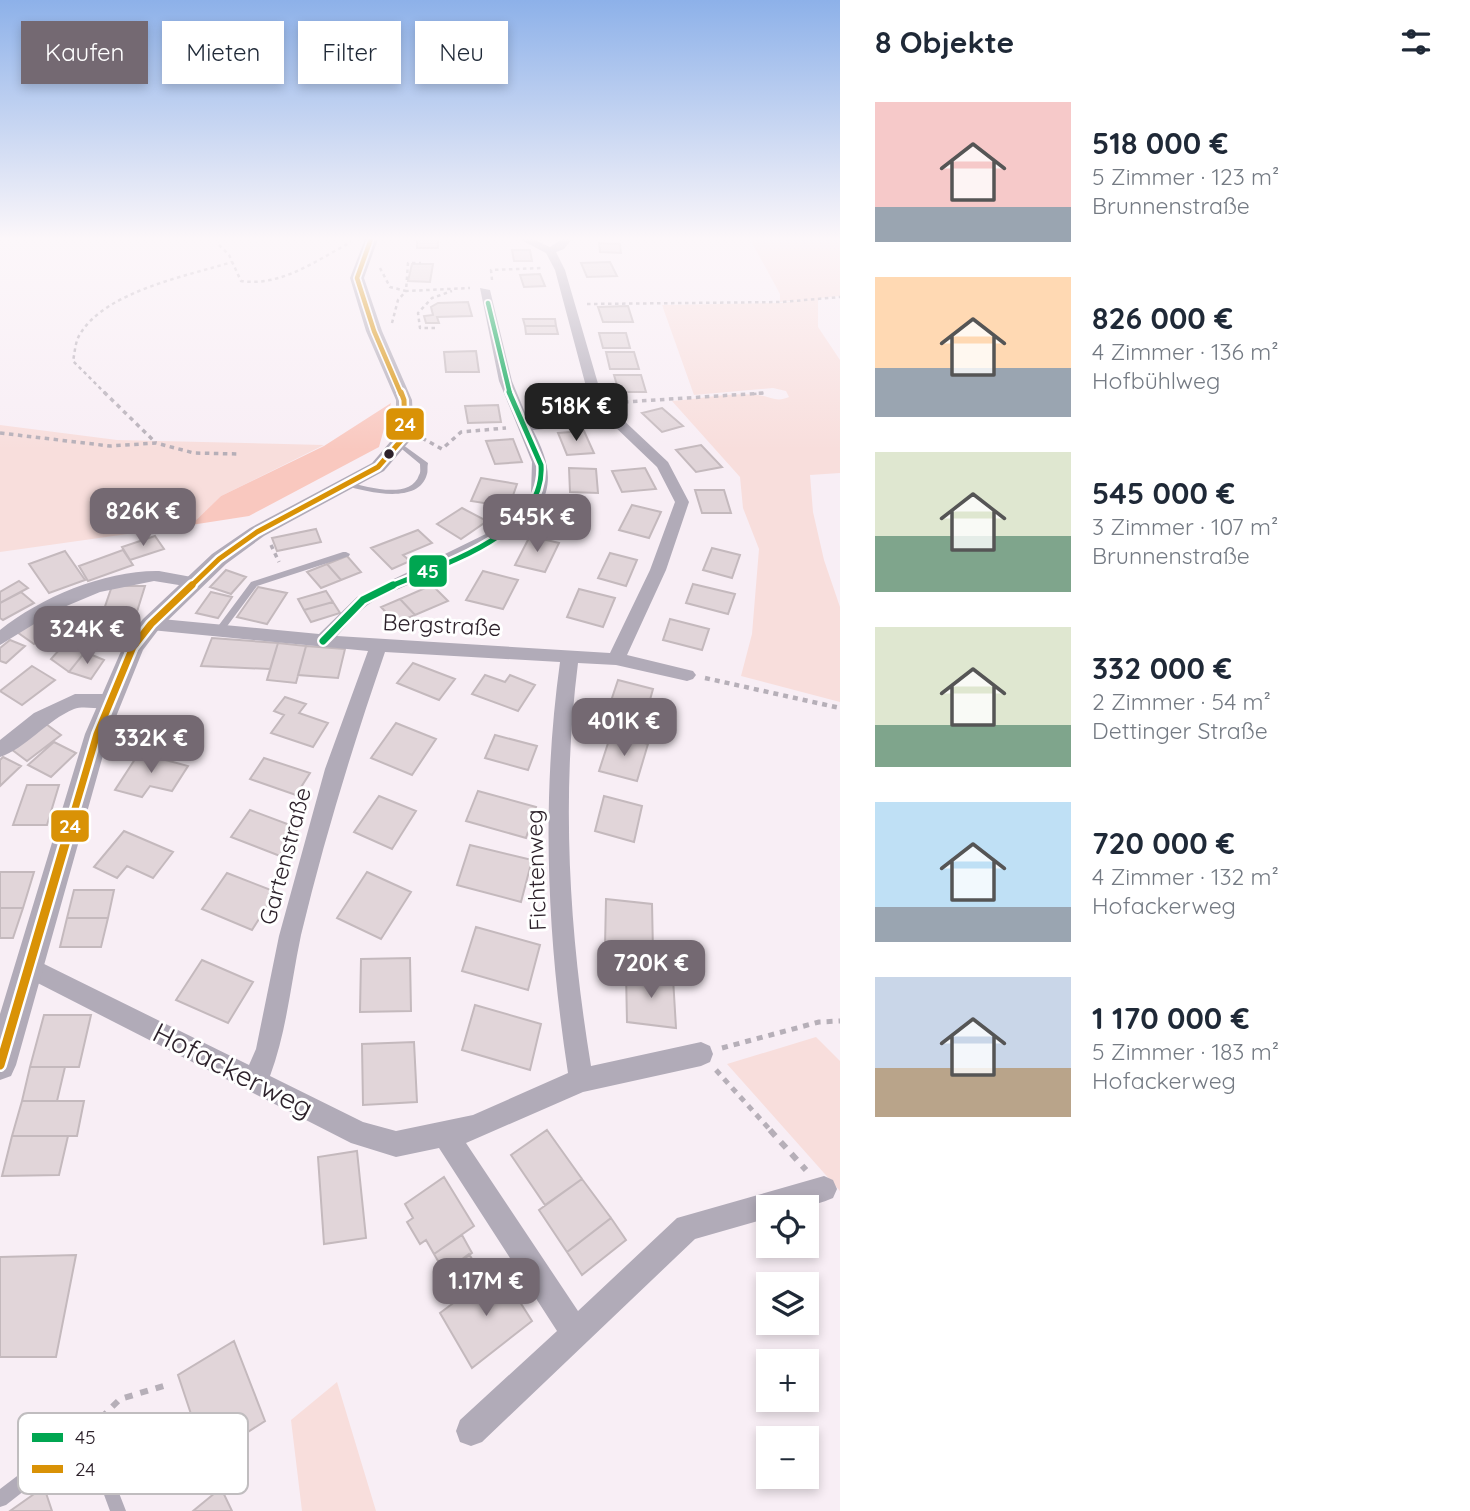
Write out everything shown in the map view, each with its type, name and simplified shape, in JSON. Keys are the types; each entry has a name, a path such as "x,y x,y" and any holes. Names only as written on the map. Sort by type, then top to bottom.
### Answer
{"street":[{"path":"0,1065 97,734 133,647 191,582 257,532 349,485 378,467 402,440 404,400 367,310"},
{"path":"323,641 369,597 481,545 516,525 534,503 542,475 533,442 509,393 489,310"},
{"path":"570,310 595,394 614,419 663,465 682,502 658,570 616,659"},
{"path":"524,427 614,419"},
{"path":"0,639 8,631 67,599 114,581 156,576 191,582"},
{"name":"Bergstraße","path":"151,624 379,646 616,659 687,675"},
{"name":"Gartenstraße","path":"255,1082 268,1049 290,936 335,769 379,646"},
{"name":"Fichtenweg","path":"570,657 560,732 559,874 574,1037 581,1080"},
{"path":"0,750 41,718 75,701 112,701"},
{"name":"Hofackerweg","path":"28,967 255,1082 372,1137 396,1144 474,1128 581,1080 701,1054"},
{"path":"445,1134 576,1333"},
{"path":"471,1431 687,1228 824,1189"}],"lane":[{"path":"349,485 377,493 407,491 413,486 424,471 424,463 402,440"},
{"path":"219,631 254,584 346,554"},
{"path":"0,1499 18,1485"},
{"path":"112,1494 118,1511"}],"path":[{"path":"108,310 80,334 73,361 156,443"},
{"path":"393,320 396,310"},
{"path":"420,310 418,313 420,328 435,328"},
{"path":"602,403 764,393"},
{"path":"402,440 428,438 443,449 449,436 462,431 524,427"},
{"path":"0,433 110,446 156,443 194,453 238,454"},
{"path":"687,675 840,708"},
{"path":"824,1189 701,1054 820,1022 840,1021"},
{"path":"106,1413 120,1399 167,1385"}],"shaded area":[{"path":"664,310 818,310 818,327 840,360 840,473 810,475 813,512 824,560 840,607 840,702 741,676 752,634 759,549 743,508 740,477 672,401 737,394 777,399 789,397 786,391 773,388 694,395"},
{"path":"391,403 379,447 249,516 191,525 221,496 324,446"},
{"path":"0,425 117,440 324,445 221,496 191,525 0,552"},
{"path":"816,1037 840,1061 840,1191 727,1064"},
{"path":"337,1382 376,1511 302,1511 291,1420"}],"building":[{"path":"432,310 470,310 472,316 437,317 439,323 426,323 424,316 433,315"},
{"path":"599,310 629,310 633,322 603,322"},
{"path":"523,319 555,319 556,326 525,326"},
{"path":"525,326 556,326 558,334 526,334"},
{"path":"599,333 626,333 630,348 603,348"},
{"path":"476,351 479,372 446,372 444,352"},
{"path":"606,352 634,352 639,369 610,369"},
{"path":"614,375 641,375 646,392 619,392"},
{"path":"542,390 573,391 576,410 543,409"},
{"path":"498,405 501,422 468,423 465,406"},
{"path":"662,408 683,426 662,432 642,413"},
{"path":"584,431 594,453 567,455 558,433"},
{"path":"513,439 522,462 495,464 486,441"},
{"path":"701,445 722,467 696,472 676,450"},
{"path":"569,468 596,469 598,493 570,492"},
{"path":"645,468 656,489 622,492 612,471"},
{"path":"481,478 517,484 509,507 471,501"},
{"path":"695,490 724,490 731,513 702,513"},
{"path":"552,504 587,511 576,536 541,529"},
{"path":"632,505 661,512 649,538 619,530"},
{"path":"462,508 487,521 461,539 437,524"},
{"path":"316,529 321,542 277,551 272,538"},
{"path":"418,530 432,543 403,555 410,561 392,569 371,548"},
{"path":"155,536 164,549 130,560 122,547"},
{"path":"530,536 559,543 545,572 515,565"},
{"path":"712,548 740,555 732,578 703,570"},
{"path":"123,550 133,565 88,581 79,566"},
{"path":"65,551 85,580 49,593 29,564"},
{"path":"610,553 637,560 626,586 598,578"},
{"path":"347,556 361,572 341,580 327,564"},
{"path":"327,564 341,580 321,588 307,572"},
{"path":"226,570 246,577 231,594 210,587"},
{"path":"483,571 518,580 503,609 466,600"},
{"path":"19,581 28,588 0,603 0,592"},
{"path":"693,584 735,594 728,614 686,603"},
{"path":"432,585 448,601 415,615 400,599"},
{"path":"112,586 145,586 135,618 101,618"},
{"path":"258,587 287,593 267,624 237,617"},
{"path":"579,589 615,598 603,627 567,617"},
{"path":"326,591 333,602 304,610 298,599"},
{"path":"21,592 34,603 3,620 0,618 0,603"},
{"path":"211,592 232,597 218,618 196,613"},
{"path":"400,599 415,615 396,623 381,607"},
{"path":"333,602 340,613 311,622 304,610"},
{"path":"57,607 73,618 34,644 17,632"},
{"path":"670,619 709,629 702,650 663,640"},
{"path":"212,638 278,643 270,669 201,666"},
{"path":"10,640 25,646 6,663 0,661 0,648"},
{"path":"67,641 85,652 69,672 51,659"},
{"path":"278,643 306,646 296,683 267,680"},
{"path":"306,646 345,649 338,678 298,675"},
{"path":"85,652 104,660 91,679 69,672"},
{"path":"413,663 455,679 439,700 397,683"},
{"path":"32,666 55,680 22,705 0,691"},
{"path":"485,675 505,682 510,675 535,685 518,711 472,694"},
{"path":"618,680 653,689 643,725 606,716"},
{"path":"285,697 306,704 299,713 328,723 313,747 271,733 284,715 274,711"},
{"path":"396,723 436,739 412,775 371,758"},
{"path":"46,724 61,735 27,761 11,749"},
{"path":"611,734 648,744 637,781 599,771"},
{"path":"495,735 537,746 528,770 485,758"},
{"path":"54,742 76,753 51,777 28,765"},
{"path":"139,753 188,766 172,791 150,786 142,797 115,790"},
{"path":"3,757 21,766 0,786 0,760"},
{"path":"264,758 310,773 296,795 250,779"},
{"path":"27,785 59,785 47,825 13,825"},
{"path":"478,791 536,807 526,838 466,821"},
{"path":"379,796 416,811 392,849 354,832"},
{"path":"604,796 642,806 634,842 595,831"},
{"path":"250,810 298,828 280,856 231,837"},
{"path":"124,831 173,852 153,878 127,866 117,878 94,867"},
{"path":"470,845 532,860 521,902 457,885"},
{"path":"0,872 34,872 23,908 0,908"},
{"path":"367,872 411,892 381,939 337,918"},
{"path":"227,873 276,892 252,930 202,909"},
{"path":"74,890 114,890 108,918 67,918"},
{"path":"606,899 652,904 653,952 605,946"},
{"path":"0,908 23,908 13,938 0,938"},
{"path":"67,918 108,918 101,947 60,947"},
{"path":"476,927 540,945 528,990 462,971"},
{"path":"410,958 411,1011 360,1012 361,959"},
{"path":"202,960 253,982 228,1023 176,1000"},
{"path":"626,973 673,978 676,1028 627,1022"},
{"path":"475,1005 541,1024 530,1070 462,1050"},
{"path":"44,1015 91,1015 79,1067 30,1067"},
{"path":"414,1042 417,1102 363,1105 362,1044"},
{"path":"30,1067 65,1067 57,1101 22,1101"},
{"path":"22,1101 84,1101 77,1136 12,1136"},
{"path":"547,1130 582,1179 545,1205 511,1155"},
{"path":"12,1136 68,1136 59,1175 2,1176"},
{"path":"357,1151 366,1238 324,1244 318,1157"},
{"path":"444,1177 474,1226 434,1254 426,1240 420,1244 407,1222 413,1218 405,1204"},
{"path":"582,1179 611,1218 567,1252 539,1210"},
{"path":"611,1218 626,1240 582,1275 567,1252"},
{"path":"462,1235 472,1253 445,1273 434,1254"},
{"path":"469,1254 485,1280 457,1301 441,1275"},
{"path":"76,1255 56,1357 0,1357 0,1257"},
{"path":"499,1269 532,1321 472,1368 440,1313"},
{"path":"234,1341 265,1421 248,1432 248,1413 191,1413 178,1375"},
{"path":"34,1494 46,1494 52,1511 10,1511"},
{"path":"214,1494 224,1494 232,1511 193,1511"}],"transit line":[{"name":"24","path":"0,1065 97,734 133,647 151,624 219,559 257,532 378,467 405,436 404,400 367,310"},
{"name":"45","path":"323,641 363,600 473,551 499,536 521,519 536,499 542,476 541,465 534,443 509,391 489,310"}]}
